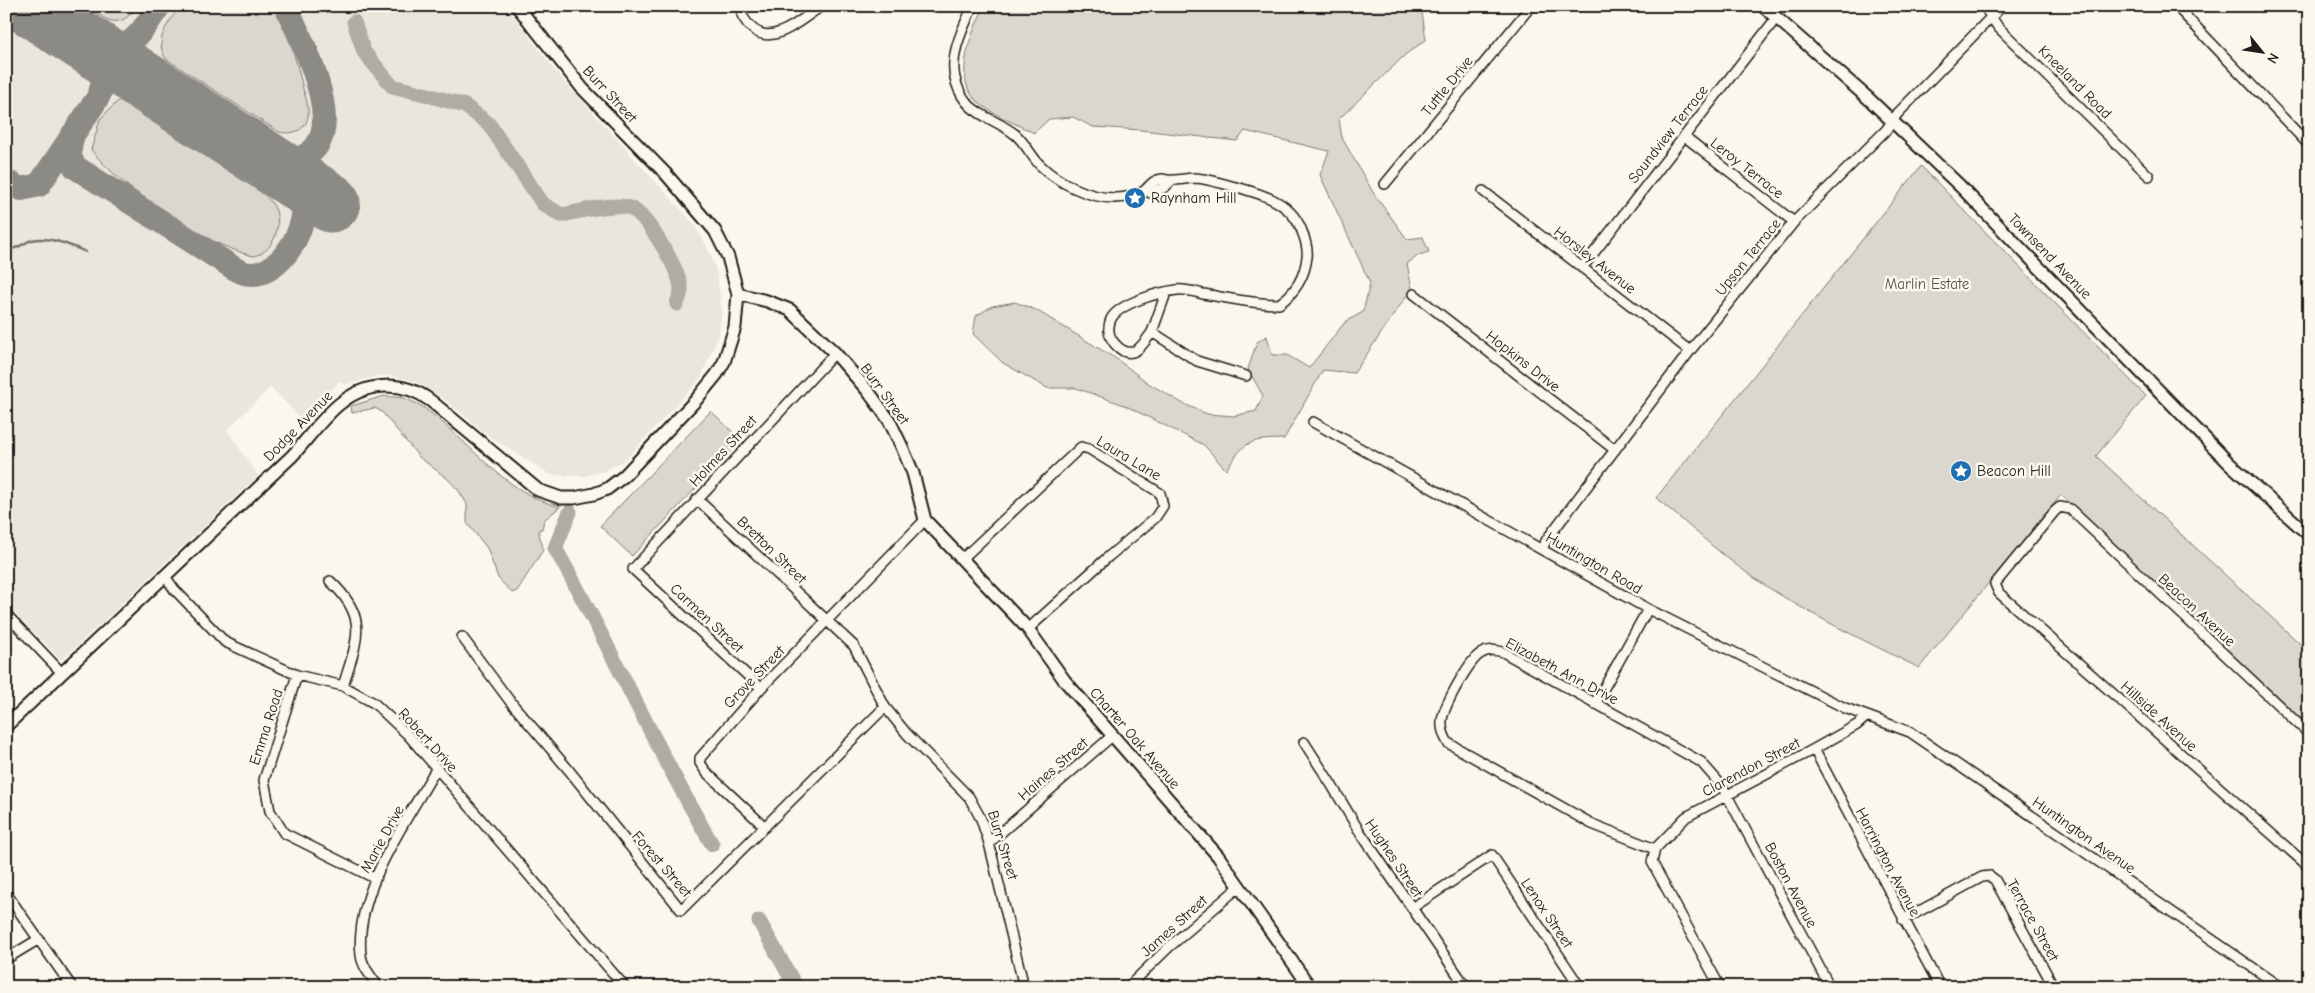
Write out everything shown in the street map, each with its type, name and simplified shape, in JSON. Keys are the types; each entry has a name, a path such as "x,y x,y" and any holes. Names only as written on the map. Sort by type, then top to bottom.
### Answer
{"main road":[{"name":"Burr Street","path":"518,6 582,88 704,217 723,245 738,294 767,300 785,307 799,317 868,390 889,420 913,473 925,520"},
{"name":"Townsend Avenue","path":"1763,6 1892,121 1996,222 2228,463 2309,535"},
{"name":"Dodge Avenue","path":"6,726 292,456 341,402 358,392 373,387 403,387 424,396 505,464 545,493 561,498 574,498 594,494 607,489 631,469 696,400 717,374 730,346 735,327 738,294"},
{"name":"Charter Oak Avenue","path":"925,520 1028,629 1065,681 1218,856 1310,987"}],"street":[{"path":"742,15 751,29 766,36 776,35 822,6"},
{"path":"973,6 958,43 954,63 956,84 971,108 1016,135 1039,164 1063,183 1085,192 1114,198 1144,191 1149,183 1162,179 1171,181 1196,178 1268,196 1284,204 1297,219 1305,238 1307,256 1299,283 1288,298 1280,304 1177,290 1150,296 1115,313 1109,326 1112,340 1120,349 1130,353 1140,348 1152,332 1166,293"},
{"name":"Tuttle Drive","path":"1385,184 1530,6"},
{"name":"Kneeland Road","path":"1984,6 1998,27 2149,176"},
{"name":"Upson Terrace","path":"1542,549 1547,539 1690,351 1794,222 2002,6"},
{"path":"2176,6 2309,145"},
{"name":"Soundview Terrace","path":"1582,268 1777,17"},
{"name":"Leroy Terrace","path":"1684,136 1794,222"},
{"name":"Horsley Avenue","path":"1483,191 1690,351"},
{"name":"Hopkins Drive","path":"1414,294 1616,450"},
{"path":"1152,332 1197,362 1246,376"},
{"name":"Holmes Street","path":"634,569 697,499 835,354"},
{"name":"Huntington Road","path":"1313,422 1648,609 1866,717"},
{"name":"Laura Lane","path":"962,559 1081,447 1089,449 1160,493 1163,506 1155,518 1108,557 1028,629"},
{"name":"Bretton Street","path":"697,499 827,622"},
{"name":"Beacon Avenue","path":"1995,584 2055,511 2060,507 2070,509 2309,734"},
{"path":"827,622 925,520"},
{"name":"Carmen Street","path":"634,569 761,688"},
{"name":"Robert Drive","path":"165,576 174,590 225,642 297,675 343,686 374,703 409,736 625,987"},
{"path":"330,581 346,596 356,615 358,637 343,686"},
{"name":"Hillside Avenue","path":"1995,584 1999,593 2309,867"},
{"path":"1595,704 1648,609"},
{"path":"6,614 62,672"},
{"name":"Grove Street","path":"765,827 707,773 700,763 702,753 761,688 827,622"},
{"name":"Burr Street","path":"827,622 854,646 885,707 907,734 964,790 978,810 989,843 1024,987"},
{"name":"Forest Street","path":"462,637 509,700 568,769 681,910 885,707"},
{"name":"Elizabeth Ann Drive","path":"1655,849 1592,824 1453,747 1444,737 1442,727 1443,714 1477,656 1489,650 1503,652 1701,762 1722,786 1727,796"},
{"name":"Emma Road","path":"297,675 264,780 270,811 284,833 374,878"},
{"name":"Clarendon Street","path":"1655,849 1686,817 1814,749 1857,725 1866,717"},
{"name":"Huntington Avenue","path":"1866,717 1886,721 1910,732 2281,987"},
{"name":"Haines Street","path":"989,843 1112,736"},
{"name":"Hughes Street","path":"1304,742 1358,830 1466,987"},
{"name":"Harrington Avenue","path":"1814,749 1940,987"},
{"name":"Marie Drive","path":"375,982 366,969 361,956 361,930 374,878 436,769"},
{"name":"Boston Avenue","path":"1727,796 1830,987"},
{"path":"1655,849 1652,862 1720,987"},
{"name":"Lenox Street","path":"1412,908 1492,855 1580,987"},
{"name":"Terrace Street","path":"1903,920 1982,877 1990,876 1995,880 2054,987"},
{"name":"James Street","path":"1128,987 1170,947 1240,886"},
{"path":"6,892 72,987"},
{"path":"6,958 39,939"}],"shaded area":[{"path":"6,6 506,6 555,71 693,223 703,239 717,274 722,310 719,335 700,379 625,460 604,471 585,476 549,474 490,437 443,398 415,381 391,376 377,376 345,385 339,381 304,423 271,387 227,430 258,476 63,659 60,659 6,604"}],"green space":[{"path":"85,6 137,6 124,19 112,21 99,16"},
{"path":"180,6 273,6 291,46 307,102 307,121 298,131 289,133 279,132 166,59 162,52 162,38 167,25"},
{"path":"985,6 1421,6 1426,40 1406,54 1339,119 1342,138 1374,194 1407,239 1423,237 1429,252 1419,255 1407,264 1412,288 1354,373 1323,370 1284,439 1255,441 1249,444 1238,453 1226,470 1204,445 1124,405 1076,388 1047,388 1003,363 973,334 976,316 992,306 1015,302 1036,310 1118,360 1148,383 1182,403 1207,414 1234,416 1256,411 1263,396 1248,369 1257,342 1267,336 1272,355 1287,355 1309,368 1345,322 1363,312 1370,283 1320,175 1329,151 1245,131 1237,141 1141,130 1093,127 1073,117 1049,119 1034,133 989,110 976,100 969,91 965,79 967,54 970,40"},
{"path":"119,100 253,187 271,202 275,209 278,225 276,234 267,249 253,256 210,240 165,214 124,183 106,166 91,150 100,119"},
{"name":"Marlin Estate","path":"1921,166 2146,396 2096,456 2309,652 2309,726 2061,495 1919,668 1790,601 1726,557 1656,498"},
{"path":"384,396 404,398 420,405 502,477 539,500 560,507 544,520 542,529 539,529 543,550 517,591 512,593 498,578 487,548 467,523 467,504 448,479 419,457 382,412 375,408 352,413 351,406"},
{"path":"711,411 741,440 632,556 600,526"}],"waterway":[{"path":"354,22 364,52 392,86 465,106 488,123 543,204 561,215 608,206 627,207 634,210 648,224 670,259 681,289 677,304"},
{"path":"6,248 16,248 32,240 46,239 86,252"},
{"path":"570,512 555,548 671,771 712,844"},
{"path":"759,921 796,987"}],"taxiway":[{"path":"86,44 113,47 130,42 144,28 159,6"},
{"path":"267,159 293,160 312,151 322,135 324,114 320,91 303,43 286,6"},
{"path":"6,181 21,189 39,185 97,99 102,84 101,70 95,56 86,44"},
{"path":"73,134 70,155 75,167 232,267 248,274 262,272 273,267 290,247 302,223 303,199 298,188 287,173"}],"runway":[{"path":"29,6 331,203"}],"place":[{"name":"Raynham Hill","path":"1135,198"},
{"name":"Beacon Hill","path":"1961,471"}]}
